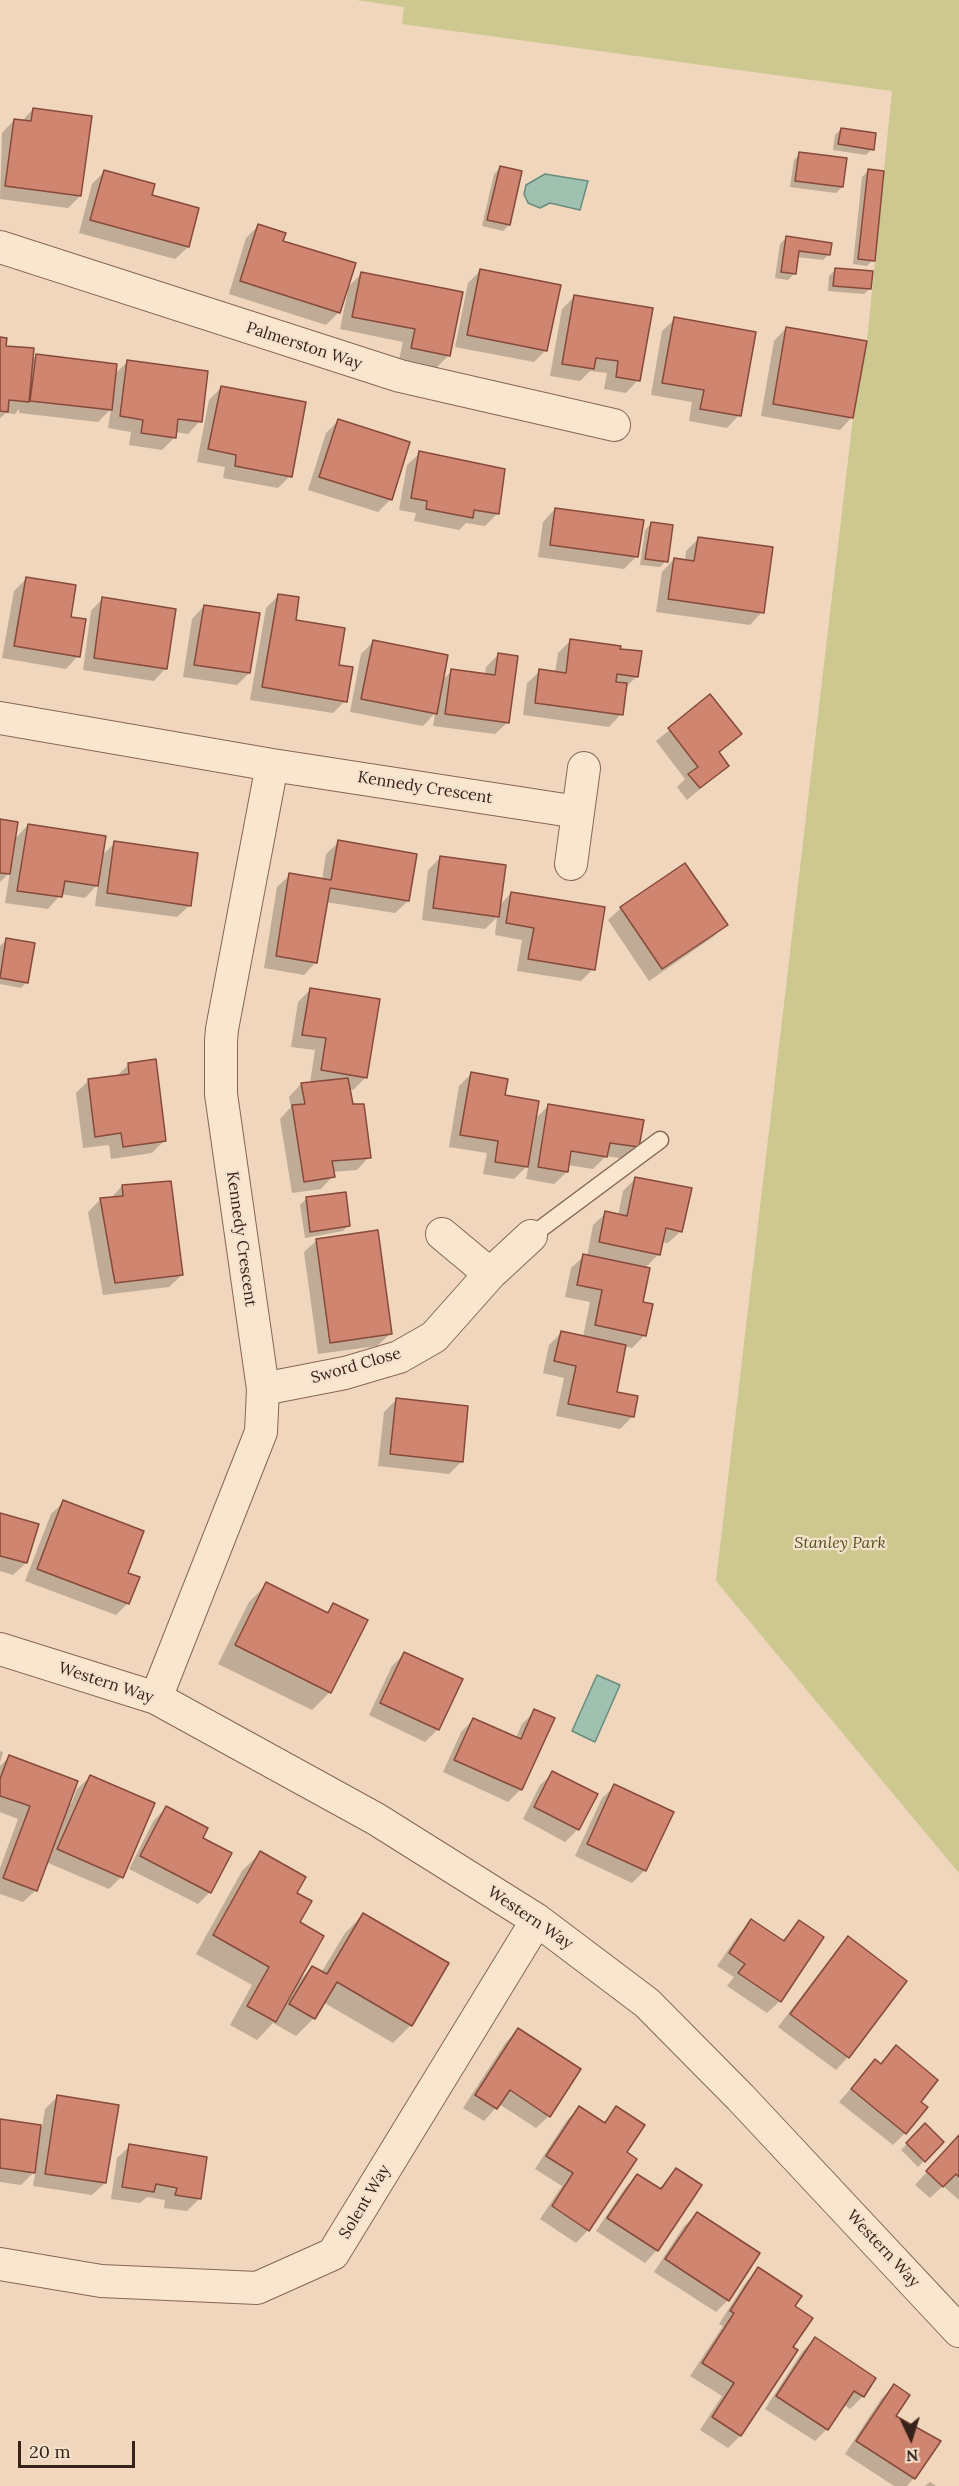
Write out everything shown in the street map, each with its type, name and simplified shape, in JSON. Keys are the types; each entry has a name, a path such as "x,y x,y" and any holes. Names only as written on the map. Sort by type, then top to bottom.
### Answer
{"street":[{"name":"Palmerston Way","path":"0,247 400,376 614,425"},
{"name":"Kennedy Crescent","path":"0,718 272,765 578,812"},
{"name":"Kennedy Crescent","path":"156,1698 261,1432 263,1389 221,1094 221,1041 272,765"},
{"path":"571,864 585,768"},
{"path":"442,1234 490,1274"},
{"name":"Sword Close","path":"263,1389 345,1373 399,1357 434,1337 490,1274 531,1236"},
{"name":"Western Way","path":"0,1649 156,1698 376,1819 537,1920 647,2003 741,2098 959,2331"},
{"name":"Solent Way","path":"0,2264 101,2281 257,2288 333,2254 537,1920"}],"lane":[{"path":"531,1236 660,1140"}],"green space":[{"name":"Stanley Park","path":"356,0 959,0 959,1873 716,1581 853,418 867,341 892,91 402,24 404,7"}],"shaded area":[{"path":"545,174 588,181 580,210 550,203 540,208 528,203 524,194 526,185"},
{"path":"597,1675 620,1685 595,1742 572,1731"}],"building":[{"path":"33,108 92,116 81,196 5,186 14,119 31,121"},
{"path":"841,128 876,133 874,150 838,144"},
{"path":"799,152 847,158 843,187 795,181"},
{"path":"500,166 522,171 510,225 487,220"},
{"path":"868,169 884,171 875,261 858,259"},
{"path":"104,170 155,184 152,195 199,208 189,247 90,220"},
{"path":"258,224 286,233 283,241 356,263 340,313 240,281"},
{"path":"786,236 832,243 830,255 799,251 796,274 781,272"},
{"path":"835,268 873,271 871,289 833,286"},
{"path":"480,269 561,285 547,351 467,335"},
{"path":"361,272 463,292 450,356 411,348 415,329 352,317"},
{"path":"574,295 653,308 640,381 616,377 618,361 596,358 594,369 562,364"},
{"path":"674,317 756,332 741,416 700,409 704,390 662,383"},
{"path":"786,327 867,341 853,418 773,404"},
{"path":"0,337 7,338 6,346 34,348 29,402 9,400 8,412 0,411"},
{"path":"36,354 117,364 112,410 30,401"},
{"path":"127,360 208,371 202,422 178,419 176,438 141,433 143,420 120,416"},
{"path":"221,386 306,402 292,477 235,466 236,455 208,449"},
{"path":"338,419 410,442 392,500 319,477"},
{"path":"419,451 505,469 499,514 474,510 473,518 426,509 427,501 411,498"},
{"path":"555,508 644,520 638,557 550,545"},
{"path":"651,522 673,525 668,562 645,559"},
{"path":"698,537 773,547 764,613 668,599 674,558 694,561"},
{"path":"26,577 76,585 71,617 86,619 80,657 14,646"},
{"path":"278,594 299,597 296,620 345,628 339,665 353,667 347,702 262,687"},
{"path":"102,597 176,609 167,669 94,658"},
{"path":"204,605 260,613 250,673 194,665"},
{"path":"570,639 642,651 638,677 617,674 616,682 627,683 623,715 535,703 539,669 566,673"},
{"path":"373,640 448,655 437,714 361,699"},
{"path":"498,653 518,656 509,723 445,714 451,669 495,675"},
{"path":"710,694 742,734 719,752 729,766 700,788 688,774 698,767 668,728"},
{"path":"0,819 18,822 10,874 0,873"},
{"path":"28,824 106,836 98,886 65,881 62,897 17,891"},
{"path":"338,840 417,854 409,901 330,888 317,963 276,956 289,873 331,880"},
{"path":"114,841 198,853 191,906 107,893"},
{"path":"440,856 506,865 499,917 433,908"},
{"path":"685,863 728,925 662,969 620,907"},
{"path":"511,892 605,907 595,970 528,959 534,928 506,923"},
{"path":"6,938 35,943 28,983 0,978"},
{"path":"310,988 380,999 367,1078 321,1070 326,1038 302,1035"},
{"path":"156,1059 166,1141 123,1147 121,1133 95,1137 88,1079 129,1074 128,1063"},
{"path":"471,1072 508,1079 505,1095 539,1101 528,1167 495,1162 498,1141 460,1135"},
{"path":"348,1078 353,1104 364,1104 371,1158 332,1161 335,1177 304,1182 292,1105 305,1104 301,1083"},
{"path":"548,1104 644,1120 639,1147 610,1143 607,1157 571,1151 568,1172 538,1167"},
{"path":"635,1177 692,1188 682,1232 666,1228 660,1255 599,1242 605,1211 627,1216"},
{"path":"171,1181 183,1275 115,1283 100,1198 123,1196 122,1185"},
{"path":"346,1192 350,1226 310,1232 306,1197"},
{"path":"378,1230 392,1334 330,1343 316,1239"},
{"path":"583,1254 650,1268 643,1302 653,1304 646,1336 595,1325 602,1290 577,1285"},
{"path":"561,1331 626,1345 617,1392 638,1396 634,1417 568,1404 576,1366 554,1361"},
{"path":"396,1398 468,1406 463,1462 390,1454"},
{"path":"63,1500 144,1531 128,1573 140,1577 129,1604 37,1569"},
{"path":"0,1513 39,1524 27,1563 0,1556"},
{"path":"266,1582 328,1613 333,1603 368,1620 331,1693 235,1645"},
{"path":"404,1652 463,1679 439,1730 380,1703"},
{"path":"534,1709 555,1718 522,1790 454,1760 473,1718 521,1739"},
{"path":"9,1755 78,1781 37,1891 3,1878 30,1806 0,1796 0,1779"},
{"path":"552,1771 598,1794 579,1830 534,1807"},
{"path":"90,1775 155,1803 123,1878 57,1849"},
{"path":"614,1784 674,1812 646,1871 587,1844"},
{"path":"166,1806 208,1828 203,1838 232,1853 211,1893 140,1856"},
{"path":"260,1851 306,1877 297,1893 312,1901 300,1922 324,1936 276,2022 247,2006 269,1967 213,1935"},
{"path":"363,1913 449,1963 412,2026 337,1982 315,2019 289,2004 312,1966 327,1974"},
{"path":"751,1919 784,1941 799,1920 824,1937 781,2002 738,1973 745,1964 729,1953"},
{"path":"848,1936 907,1981 849,2058 790,2014"},
{"path":"518,2028 581,2069 550,2117 510,2090 497,2109 475,2095"},
{"path":"896,2045 938,2080 921,2102 928,2107 906,2134 851,2089 875,2059 881,2064"},
{"path":"57,2095 119,2105 106,2183 45,2174"},
{"path":"579,2106 605,2123 616,2106 645,2125 627,2152 637,2159 589,2231 552,2206 573,2173 546,2156"},
{"path":"0,2119 41,2125 35,2173 0,2168"},
{"path":"925,2123 944,2142 925,2162 906,2143"},
{"path":"959,2135 959,2177 956,2174 943,2187 926,2171"},
{"path":"129,2144 207,2157 201,2199 175,2195 177,2188 156,2184 154,2192 122,2187"},
{"path":"676,2168 702,2185 658,2251 607,2218 637,2174 661,2189"},
{"path":"697,2212 760,2253 729,2301 665,2259"},
{"path":"758,2267 802,2296 795,2306 813,2318 793,2347 798,2350 741,2436 712,2417 734,2383 702,2363 734,2313 730,2311"},
{"path":"815,2337 876,2378 864,2397 854,2391 828,2430 776,2396"},
{"path":"894,2384 910,2395 896,2416 941,2441 915,2479 856,2441"}]}
